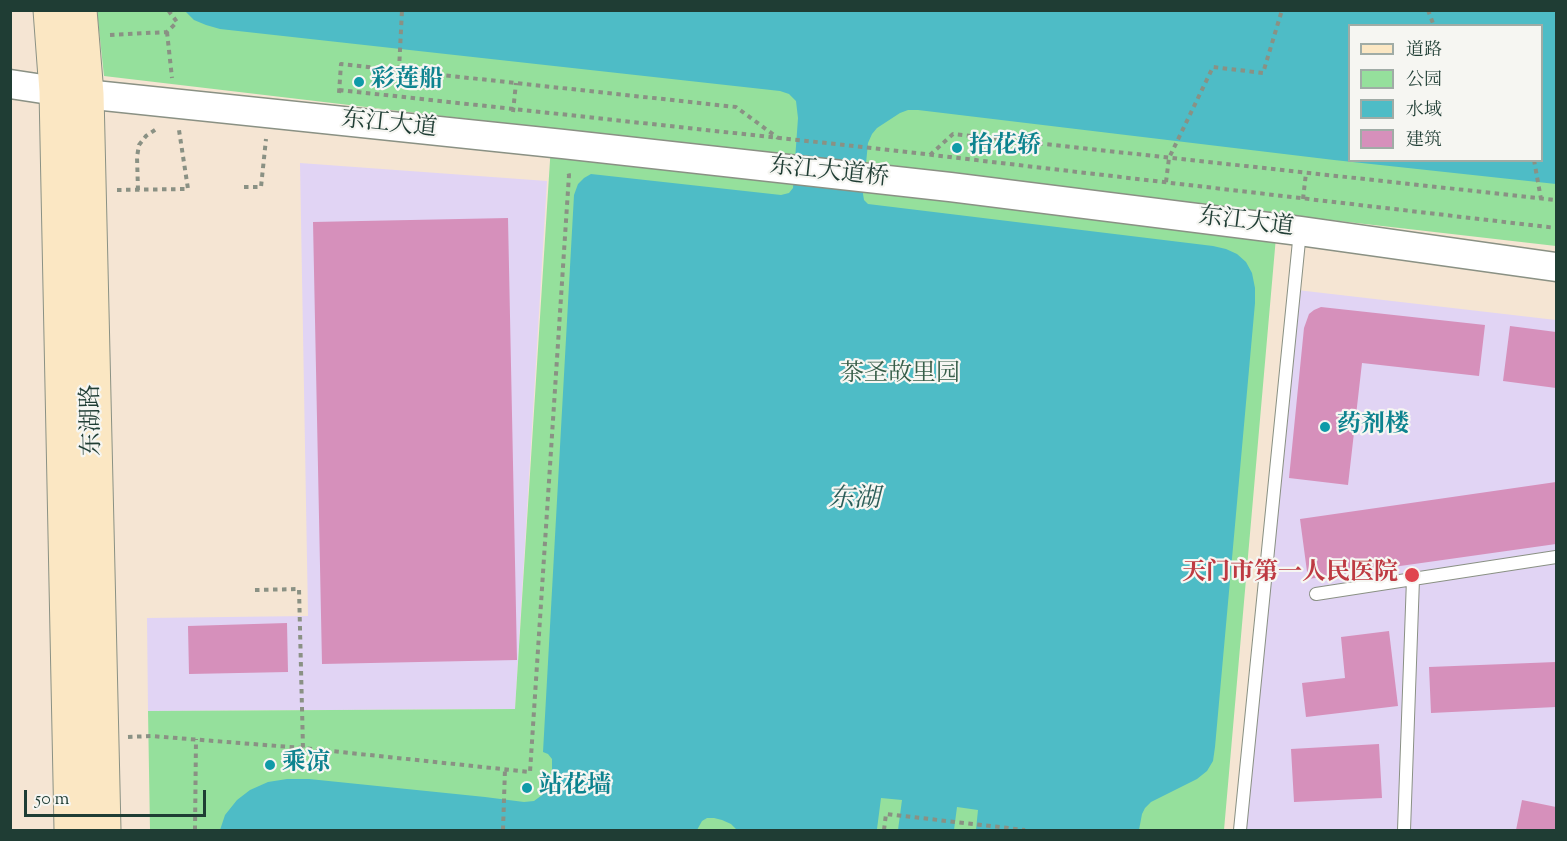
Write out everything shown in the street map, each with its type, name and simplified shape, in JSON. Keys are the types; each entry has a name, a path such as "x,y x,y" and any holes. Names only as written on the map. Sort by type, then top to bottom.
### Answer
{"main road":[{"name":"东湖路","path":"50,10 71,92 89,191 105,831"},
{"name":"东湖路","path":"71,831 71,92 81,24"}],"street":[{"name":"东江大道","path":"10,84 71,92 177,114 268,113 721,162"},
{"name":"东江大道桥","path":"721,162 936,186"},
{"name":"东江大道","path":"936,186 1300,231 1557,267"}],"lane":[{"path":"1240,831 1300,231"},
{"path":"1316,594 1557,557"},
{"path":"1404,831 1413,579"}],"path":[{"path":"81,24 166,32 177,22 168,10"},
{"path":"399,70 402,10"},
{"path":"1166,182 1169,158 1213,67 1263,73 1282,10"},
{"path":"89,191 188,189 166,32"},
{"path":"338,120 341,64 736,108 778,138"},
{"path":"339,90 930,154 1557,228"},
{"path":"244,187 261,187 268,113"},
{"path":"138,190 139,145 146,136 167,126 177,114"},
{"path":"930,154 953,134 1557,200"},
{"path":"1534,162 1541,199"},
{"path":"136,737 196,739 303,748 530,772 569,175 564,166"},
{"path":"1300,231 1306,173"},
{"path":"255,590 299,589 303,748"},
{"path":"195,831 196,739"},
{"path":"502,831 505,769"},
{"path":"884,831 886,814 1025,831"}],"shaded area":[{"path":"300,163 547,181 515,709 148,711 147,618 308,616"},
{"name":"天门市第一人民医院","path":"1297,290 1556,320 1556,830 1242,830"}],"green space":[{"name":"东湖","path":"97,11 1556,11 1556,246 1278,214 1224,830 150,830 148,711 515,709 552,129 104,76"}],"water":[{"name":"东湖","path":"185,11 1556,11 1556,184 1352,162 1543,162 1543,24 1348,24 1348,162 918,110 900,113 877,128 872,134 868,143 863,194 868,204 1213,246 1237,254 1246,262 1252,273 1255,303 1213,761 1207,771 1197,779 1151,802 1142,814 1139,830 976,830 978,810 957,807 954,830 898,830 902,800 881,798 877,829 887,830 737,830 722,820 707,818 702,821 697,830 220,830 225,815 237,800 250,790 268,782 287,779 309,779 524,802 534,801 542,795 548,786 552,769 552,759 543,752 574,195 578,184 591,174 781,195 789,193 793,188 798,118 796,101 789,94 780,91 220,29 194,20"}],"building":[{"path":"508,218 517,660 322,664 313,222"},
{"name":"药剂楼","path":"1321,307 1485,325 1479,376 1362,363 1348,485 1289,478 1304,328 1309,314"},
{"path":"1510,326 1556,332 1556,388 1503,381"},
{"path":"1556,482 1556,544 1308,579 1300,519"},
{"path":"287,623 288,672 189,674 188,626"},
{"path":"1389,631 1398,706 1306,717 1302,683 1345,678 1341,637"},
{"path":"1556,662 1556,707 1431,713 1429,667"},
{"path":"1379,744 1382,798 1294,802 1291,749"},
{"path":"1522,800 1556,807 1556,830 1516,830"}],"place":[{"name":"彩莲船","path":"359,82"},
{"name":"抬花轿","path":"957,148"},
{"name":"药剂楼","path":"1325,427"},
{"name":"天门市第一人民医院","path":"1412,575"},
{"name":"乘凉","path":"270,765"},
{"name":"站花墙","path":"527,788"}],"park label":[{"name":"茶圣故里园","path":"900,376"}]}
